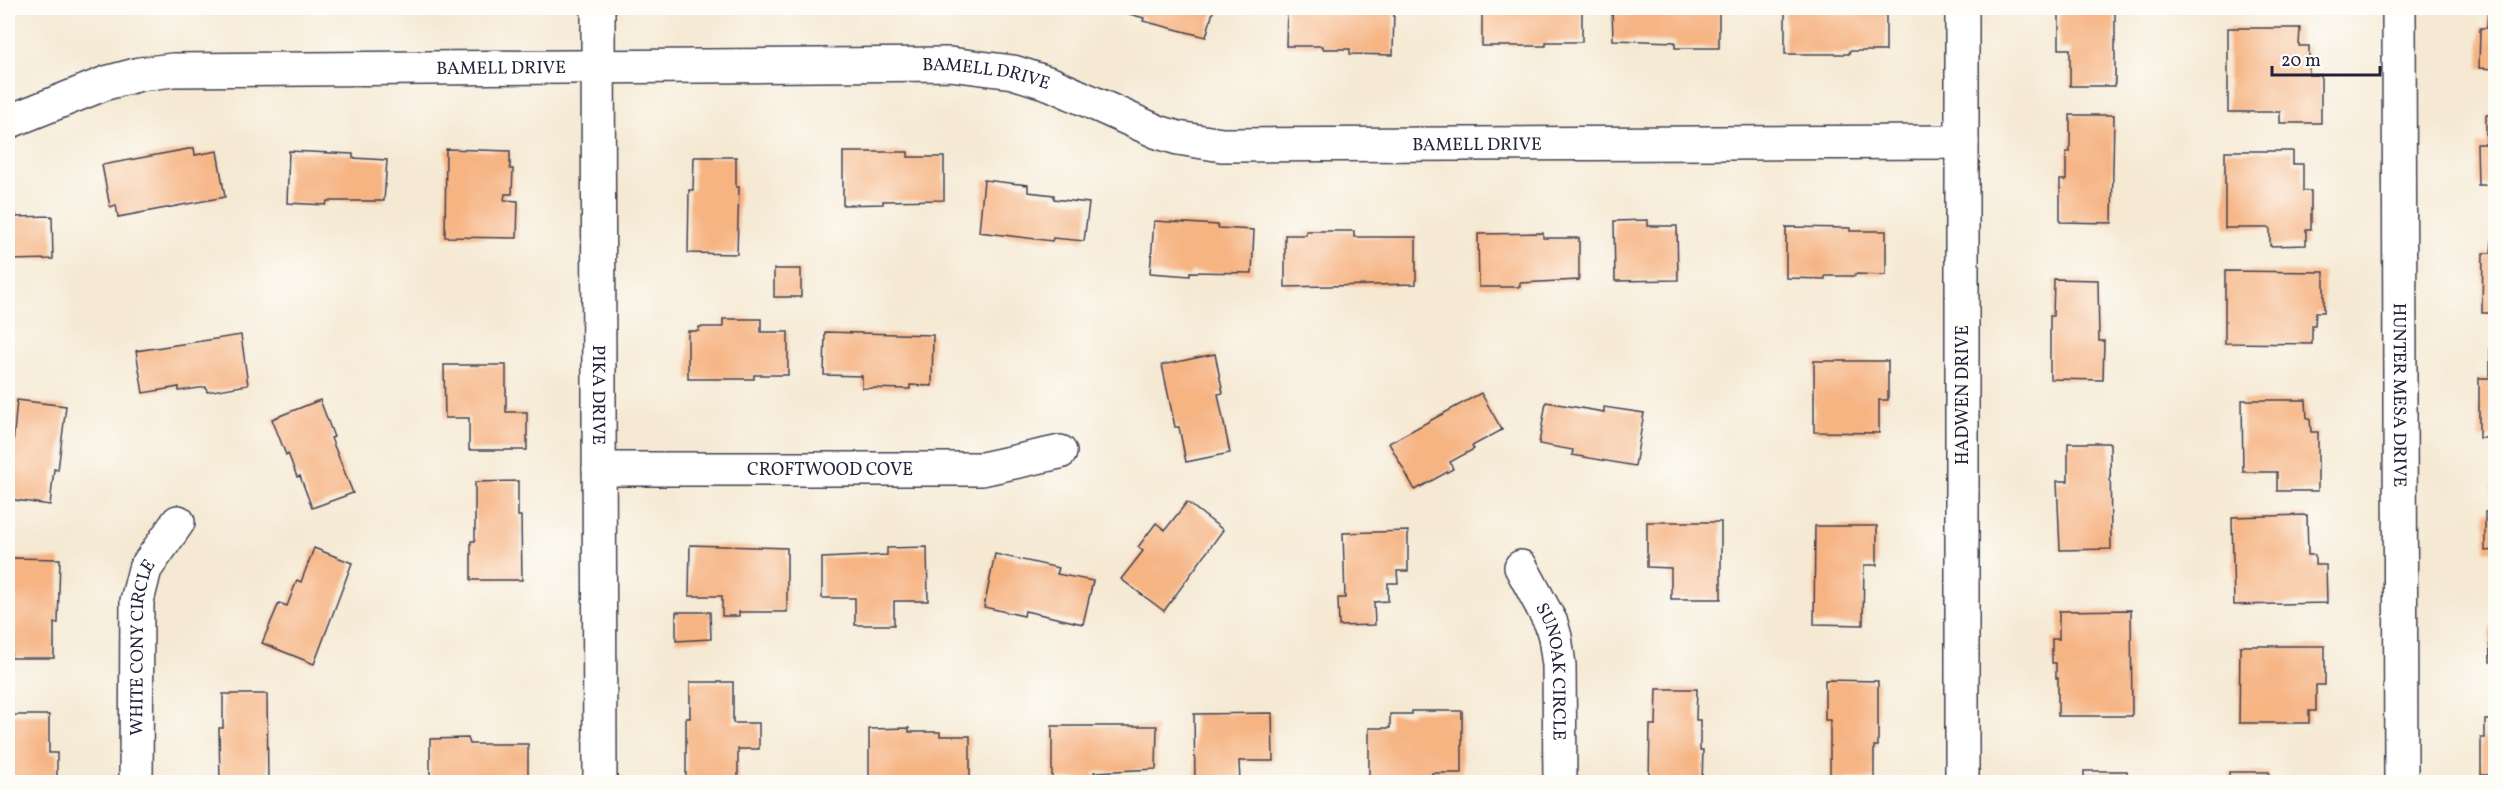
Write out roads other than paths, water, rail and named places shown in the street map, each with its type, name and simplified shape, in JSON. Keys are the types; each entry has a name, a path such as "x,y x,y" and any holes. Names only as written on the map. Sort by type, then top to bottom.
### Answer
{"street":[{"name":"PIKA DRIVE","path":"598,8 600,783"},
{"name":"HADWEN DRIVE","path":"1962,8 1962,783"},
{"name":"HUNTER MESA DRIVE","path":"2399,8 2401,783"},
{"name":"BAMELL DRIVE","path":"8,122 106,83 140,74 173,70 950,64 993,68 1051,84 1158,132 1178,138 1222,145 1962,142"},
{"name":"CROFTWOOD COVE","path":"599,470 982,469 1060,452"},
{"name":"WHITE CONY CIRCLE","path":"136,783 137,601 146,569 178,522"},
{"name":"SUNOAK CIRCLE","path":"1521,567 1551,623 1555,637 1558,665 1560,783"}]}
